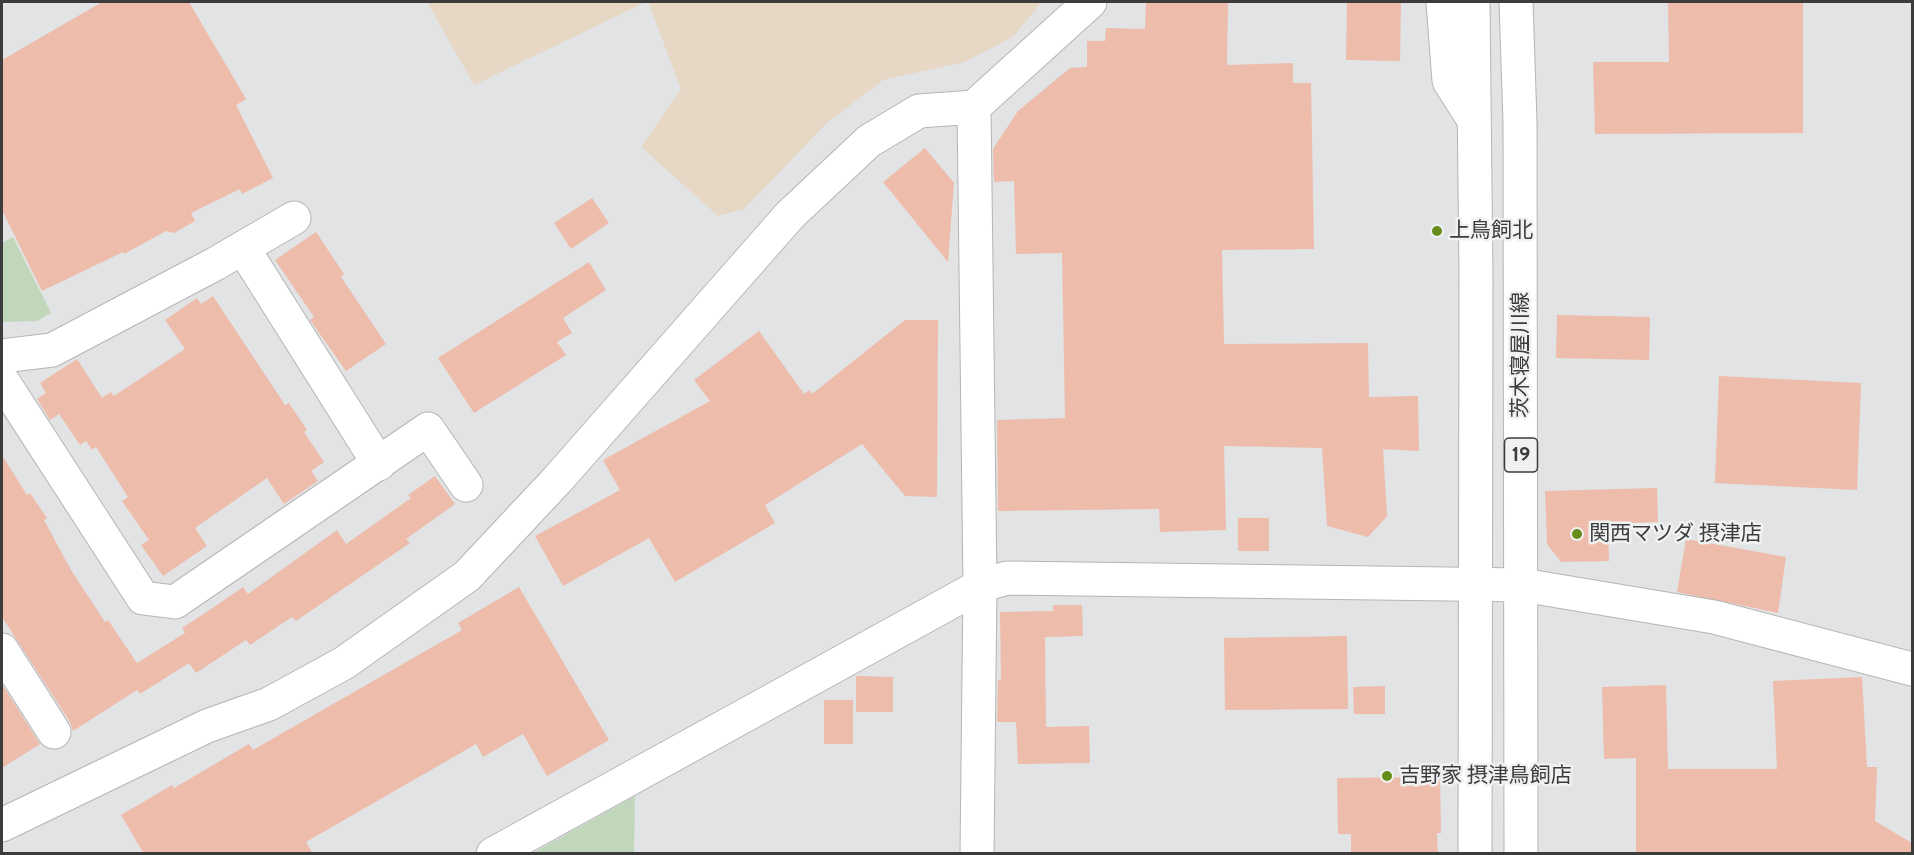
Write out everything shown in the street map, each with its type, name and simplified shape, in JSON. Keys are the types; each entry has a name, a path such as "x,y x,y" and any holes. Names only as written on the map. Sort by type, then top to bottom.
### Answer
{"street":[{"path":"2,825 207,726 269,704 344,663 467,576 558,480 790,215 861,149 919,111 974,107 1090,2"},
{"path":"1443,2 1449,81 1474,120"},
{"name":"19","path":"1473,2 1475,854"},
{"name":"茨木寝屋川線","path":"1516,2 1520,122 1521,854"},
{"path":"1517,56 1536,2"},
{"path":"974,107 980,586 977,854"},
{"path":"2,356 52,350 243,248 294,218"},
{"path":"243,248 379,464"},
{"path":"2,380 143,598 176,602 428,429 466,484"},
{"path":"493,854 980,586 1006,578 1522,585 1714,617 1912,669"},
{"path":"2,650 54,732"}],"shaded area":[{"path":"427,2 646,2 474,85"},
{"path":"648,2 1042,2 1013,37 964,62 883,80 828,122 744,209 718,216 641,147 681,89"}],"green space":[{"path":"13,237 51,313 37,321 2,322 2,243"},
{"path":"635,796 634,853 533,853"}],"building":[{"path":"102,2 189,2 246,99 236,105 273,178 242,194 240,189 191,213 195,221 174,233 166,231 124,254 123,252 42,291 2,210 2,60"},
{"path":"1146,2 1228,2 1227,65 1293,63 1293,83 1311,83 1314,249 1222,250 1224,344 1368,343 1369,397 1418,396 1419,451 1383,449 1387,516 1368,537 1327,526 1322,448 1224,446 1226,530 1160,532 1159,509 998,511 997,420 1065,418 1062,253 1016,254 1014,181 994,182 993,149 1018,111 1070,68 1087,67 1087,41 1105,41 1106,28 1145,29"},
{"path":"1347,2 1401,2 1400,61 1346,60"},
{"path":"1668,2 1803,2 1803,133 1595,134 1593,62 1669,62"},
{"path":"925,148 954,183 948,262 883,182"},
{"path":"592,198 609,223 571,249 554,223"},
{"path":"316,232 344,274 341,277 386,344 346,371 310,320 314,317 275,260"},
{"path":"589,262 606,290 563,318 572,333 557,342 566,355 474,413 438,358"},
{"path":"213,296 285,405 289,403 307,430 304,432 324,462 311,471 318,481 284,504 267,478 195,528 207,546 163,576 141,545 149,540 122,501 128,497 96,447 92,450 86,441 80,445 59,414 50,420 37,399 46,393 40,383 77,359 102,398 111,392 114,396 185,349 165,320 197,298 201,304"},
{"path":"1557,315 1650,317 1649,360 1556,358"},
{"path":"905,320 938,320 937,497 905,496 862,444 765,505 775,523 675,582 649,538 563,586 535,536 620,490 603,460 710,401 694,380 759,331 804,394 810,390 812,394"},
{"path":"1719,376 1861,383 1857,490 1715,483"},
{"path":"2,455 27,495 30,493 47,518 44,520 71,570 105,622 108,620 137,663 185,633 182,628 243,587 248,594 337,530 346,544 411,498 408,495 435,476 455,504 406,539 410,543 296,621 292,617 250,645 246,640 196,673 189,663 140,694 137,690 73,731 70,722 2,617"},
{"name":"関西マツダ 摂津店","path":"1657,488 1658,522 1608,524 1609,561 1561,562 1547,544 1545,491"},
{"path":"1238,518 1269,518 1269,551 1238,551"},
{"path":"1686,539 1786,557 1778,613 1677,592"},
{"path":"519,587 609,740 547,776 523,734 483,757 476,744 306,842 313,854 144,854 121,815 172,785 174,788 249,744 253,750 462,630 458,623"},
{"path":"1053,605 1082,605 1083,636 1045,637 1046,727 1089,726 1090,763 1018,764 1016,722 997,722 998,680 1001,680 1000,612 1053,611"},
{"path":"1347,636 1348,709 1225,710 1224,638"},
{"path":"856,676 893,677 893,712 856,712"},
{"path":"1862,677 1867,767 1877,767 1875,821 1912,843 1912,854 1636,854 1636,758 1604,759 1602,687 1666,685 1668,769 1777,769 1773,681"},
{"path":"2,684 40,744 2,768"},
{"path":"1385,686 1385,714 1354,714 1353,687"},
{"path":"824,700 853,700 853,744 824,744"},
{"path":"1440,777 1441,833 1437,833 1438,854 1351,854 1351,834 1338,834 1337,778"}],"place":[{"name":"上鳥飼北","path":"1437,231"},
{"name":"関西マツダ 摂津店","path":"1577,534"},
{"name":"吉野家 摂津鳥飼店","path":"1387,776"}]}
